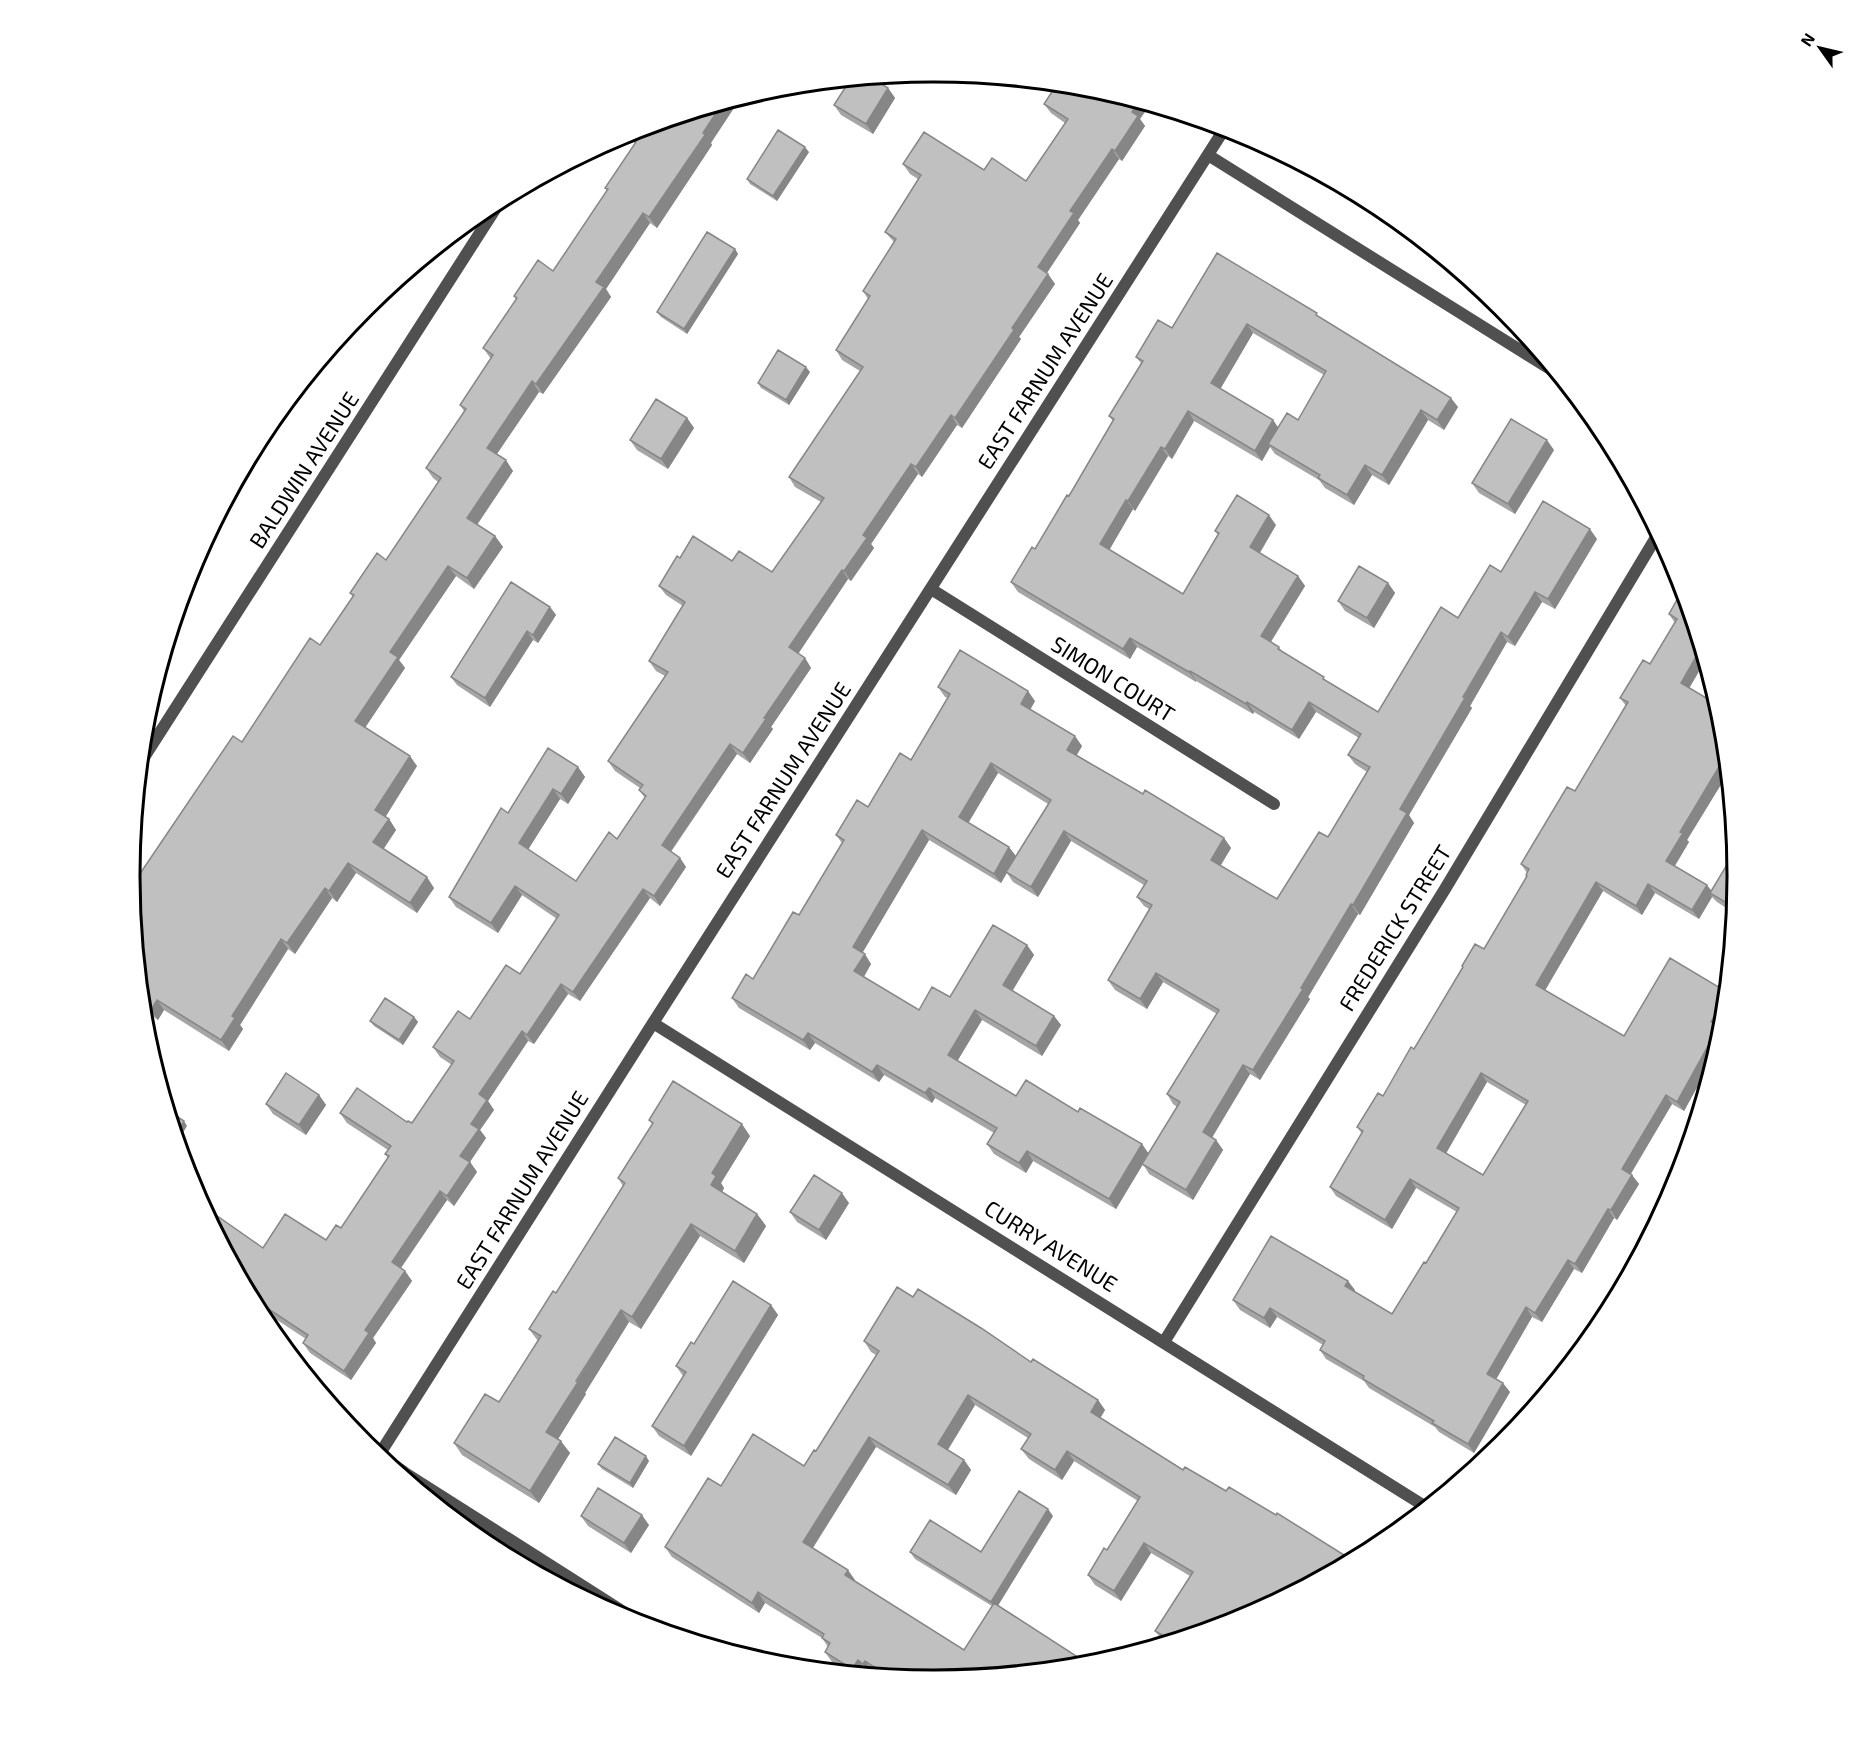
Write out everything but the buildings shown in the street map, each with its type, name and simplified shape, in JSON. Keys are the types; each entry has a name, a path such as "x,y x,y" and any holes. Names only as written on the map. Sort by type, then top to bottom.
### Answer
{"street":[{"name":"EAST FARNUM AVENUE","path":"381,1445 1220,136"},
{"path":"1208,155 1538,361"},
{"name":"BALDWIN AVENUE","path":"152,745 489,219"},
{"name":"FREDERICK STREET","path":"1164,1342 1438,899 1653,542"},
{"name":"SIMON COURT","path":"931,589 1274,804"},
{"name":"CURRY AVENUE","path":"652,1023 1420,1503"},
{"path":"431,1490 593,1592"}]}
